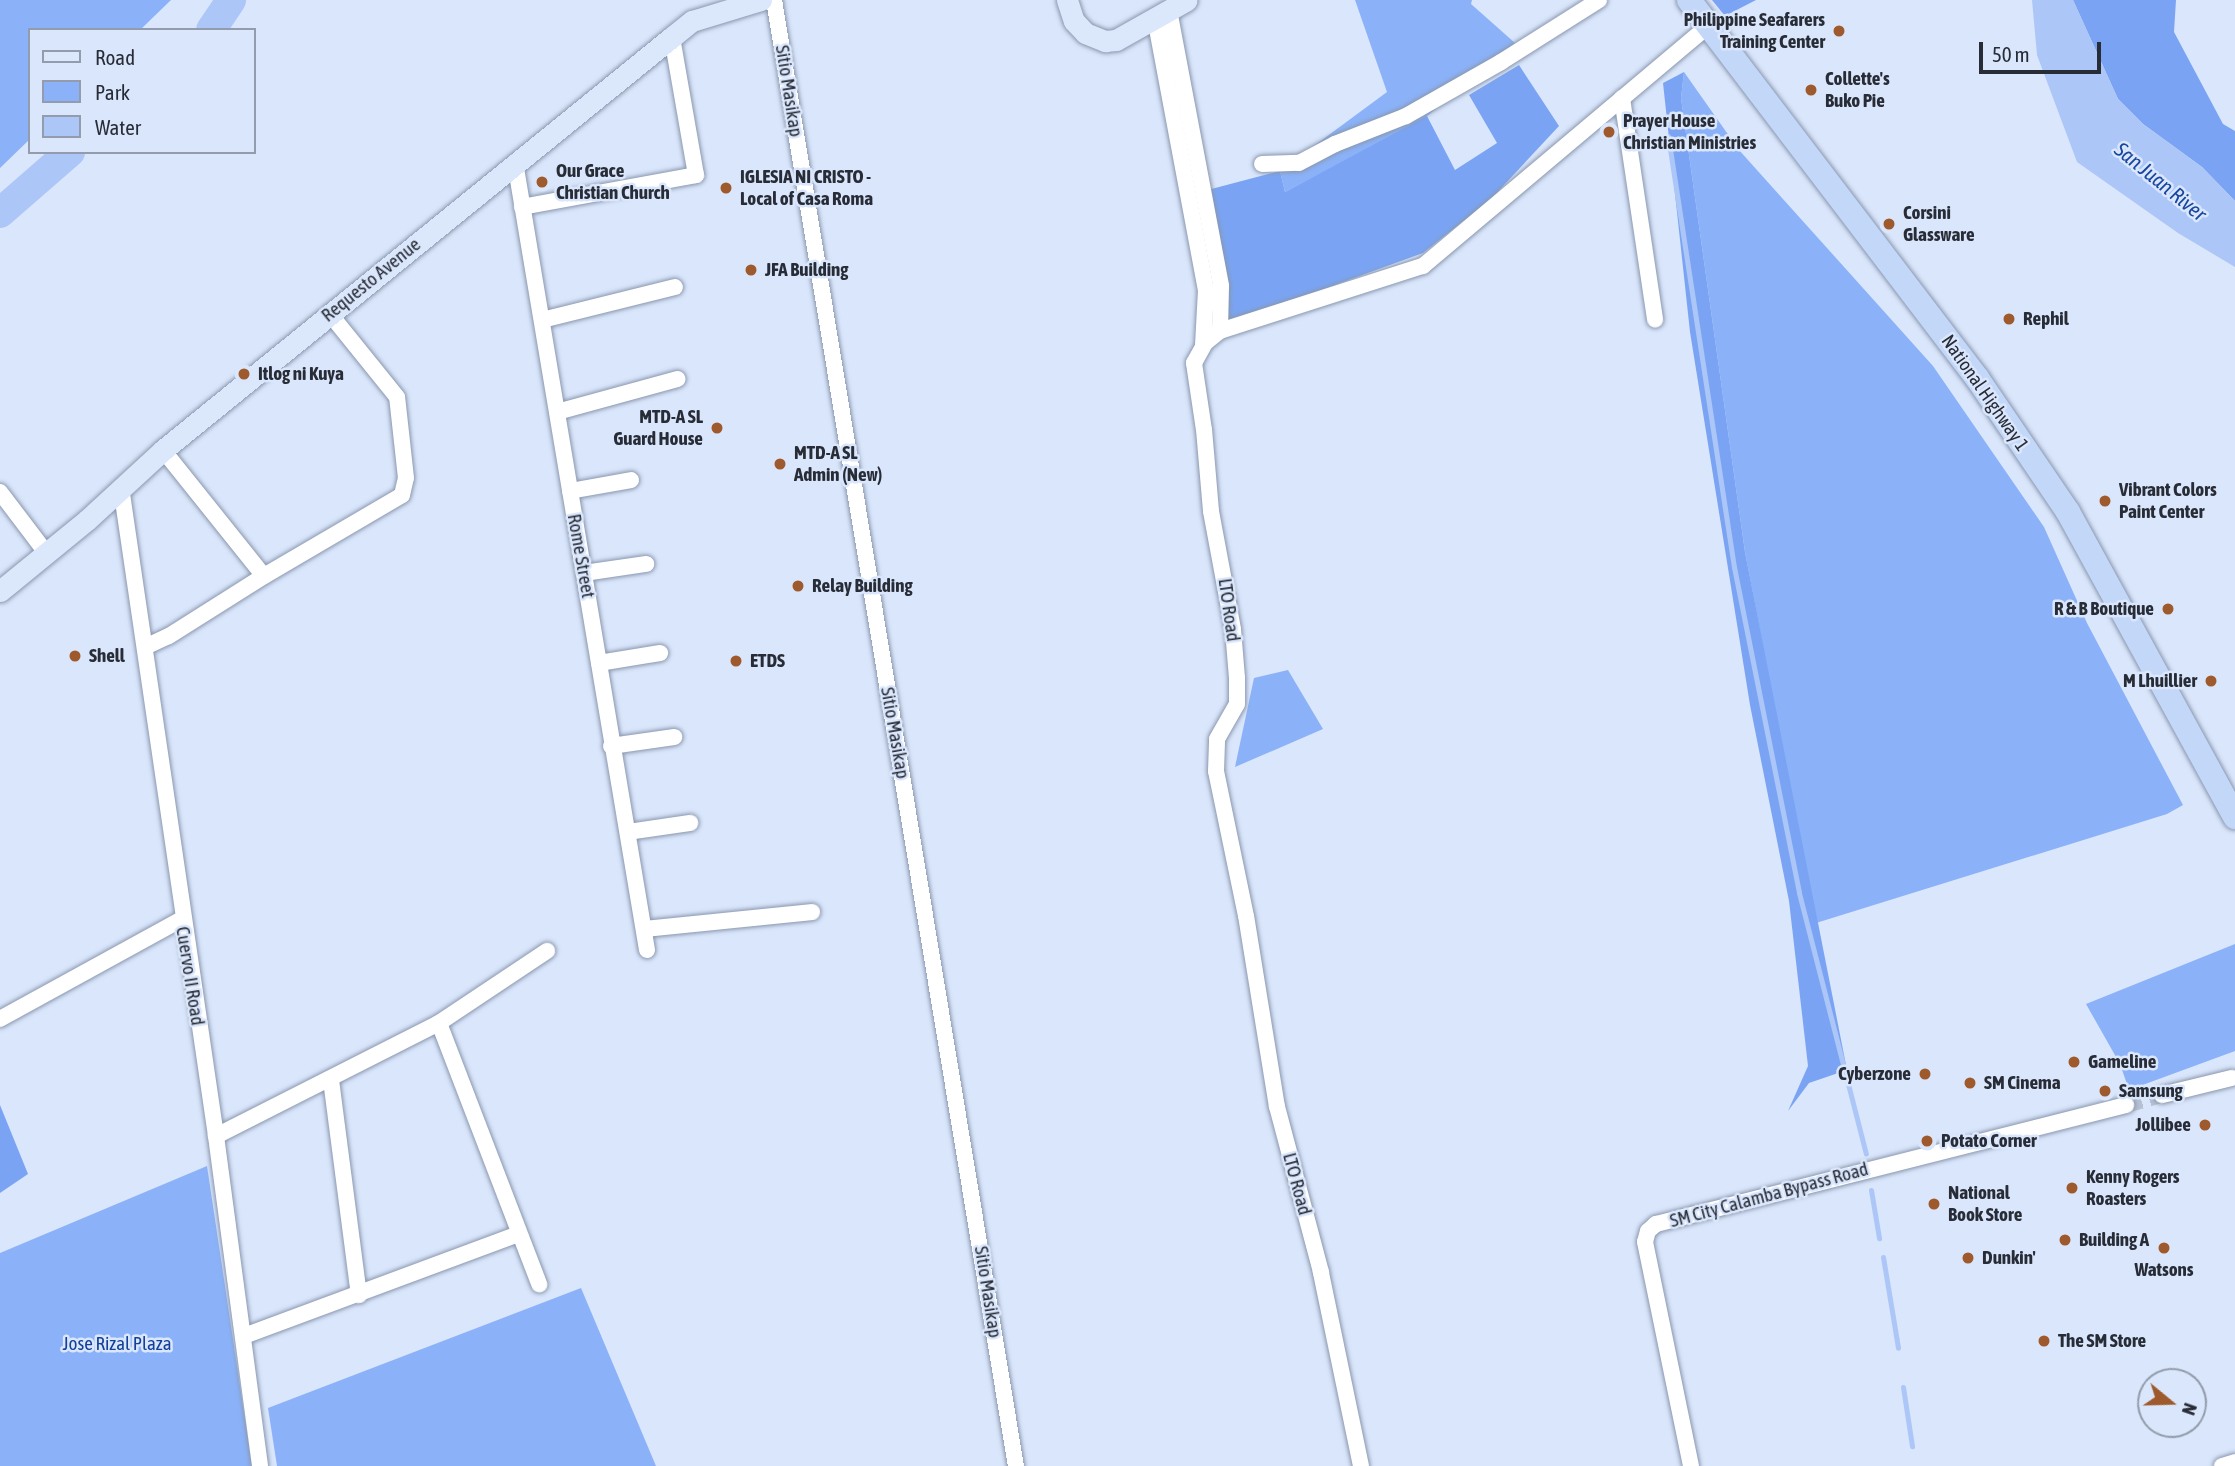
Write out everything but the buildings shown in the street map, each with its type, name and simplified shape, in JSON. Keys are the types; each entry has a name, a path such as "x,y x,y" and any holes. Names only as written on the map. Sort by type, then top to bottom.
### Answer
{"highway":[{"name":"National Highway 1","path":"1689,0 1977,378 2068,512 2235,817"}],"main road":[{"name":"Requesto Avenue","path":"0,591 47,554 163,450 692,21 730,3 761,0"},
{"path":"1067,0 1074,21 1085,33 1105,41 1116,40 1170,9"}],"street":[{"name":"Sitio Masikap","path":"774,0 1016,1466"},
{"path":"1262,164 1299,163 1335,144 1406,116 1501,62 1599,0"},
{"path":"1170,9 1221,286 1220,331"},
{"name":"LTO Road","path":"1170,9 1206,290 1203,345 1194,363 1204,430 1211,511 1233,629 1237,678 1237,704 1217,739 1216,771 1246,916 1277,1107 1321,1272 1361,1466"},
{"path":"1203,345 1220,331 1423,266 1708,26"},
{"path":"522,207 696,175 672,37"},
{"path":"1622,98 1655,320"},
{"name":"Rome Street","path":"515,162 647,950"},
{"path":"542,320 675,287"},
{"path":"145,647 169,636 264,576 402,495 406,478 397,397 330,314"},
{"path":"557,412 678,379"},
{"path":"163,450 264,576"},
{"path":"570,491 631,480"},
{"name":"Cuervo II Road","path":"121,487 182,919 216,1136 260,1466"},
{"path":"0,492 47,554"},
{"path":"584,573 646,564"},
{"path":"599,663 660,653"},
{"path":"611,746 674,737"},
{"path":"628,832 690,823"},
{"path":"645,929 812,912"},
{"path":"0,1019 182,919"},
{"path":"216,1136 439,1023 547,951"},
{"path":"439,1023 539,1283"},
{"path":"2162,1095 2232,1078"},
{"path":"331,1080 359,1295"},
{"name":"SM City Calamba Bypass Road","path":"1691,1466 1644,1242 1648,1231 1656,1224 2126,1105"},
{"path":"244,1336 518,1234"},
{"path":"2222,1466 2235,1462"}],"green space":[{"path":"0,0 171,0 142,28 28,28 28,141 0,168"},
{"path":"1355,0 1472,0 1471,4 1515,43 1421,121 1285,192 1280,171 1387,92"},
{"path":"1684,72 1739,150 1933,366 2044,527 2087,623 2183,805 2167,814 1816,923 1745,552 1681,98"},
{"path":"1288,670 1323,729 1235,767 1254,678"},
{"path":"2235,944 2235,1051 2129,1090 2120,1064 2086,1004"},
{"name":"Jose Rizal Plaza","path":"207,1166 252,1466 0,1466 0,1253"},
{"path":"581,1288 656,1466 277,1466 268,1408"}],"shaded area":[{"path":"1712,0 1756,0 1725,16"},
{"path":"2073,0 2176,0 2174,32 2223,124 2235,131 2235,201 2202,167 2143,124 2118,99"},
{"path":"1519,65 1559,126 1491,199 1423,253 1205,332 1200,192 1280,171 1285,192 1427,116 1455,170 1497,143 1469,95"},
{"path":"1684,72 1681,98 1745,552 1847,1070 1809,1083 1788,1111 1808,1066 1789,901 1750,705 1690,332 1663,83"},
{"path":"0,1105 28,1174 0,1193"}],"water":[{"name":"San Juan River","path":"2032,0 2073,0 2118,99 2143,124 2202,167 2235,201 2235,267 2178,233 2077,162 2037,55"}],"waterway":[{"path":"212,28 231,0"},
{"path":"1668,136 1734,567 1799,893 1866,1154"},
{"path":"0,213 68,154"},
{"path":"1871,1190 1879,1238"},
{"path":"1883,1257 1898,1348"},
{"path":"1903,1387 1912,1446"}],"tunnel":[{"path":"2126,1105 2162,1095"}],"place":[{"name":"Philippine Seafarers Training Center","path":"1839,31"},
{"name":"Collette's Buko Pie","path":"1811,90"},
{"name":"Prayer House Christian Ministries","path":"1609,132"},
{"name":"Our Grace Christian Church","path":"542,182"},
{"name":"IGLESIA NI CRISTO - Local of Casa Roma","path":"726,188"},
{"name":"Corsini Glassware","path":"1889,224"},
{"name":"JFA Building","path":"751,270"},
{"name":"Rephil","path":"2009,319"},
{"name":"Itlog ni Kuya","path":"244,374"},
{"name":"MTD-A SL Guard House","path":"717,428"},
{"name":"MTD-A SL Admin (New)","path":"780,464"},
{"name":"Vibrant Colors Paint Center","path":"2105,501"},
{"name":"Relay Building","path":"798,586"},
{"name":"R & B Boutique","path":"2168,609"},
{"name":"Shell","path":"75,656"},
{"name":"ETDS","path":"736,661"},
{"name":"M Lhuillier","path":"2211,681"},
{"name":"Gameline","path":"2074,1062"},
{"name":"Cyberzone","path":"1925,1074"},
{"name":"SM Cinema","path":"1970,1083"},
{"name":"Samsung","path":"2105,1091"},
{"name":"Jollibee","path":"2205,1125"},
{"name":"Potato Corner","path":"1927,1141"},
{"name":"Kenny Rogers Roasters","path":"2072,1188"},
{"name":"National Book Store","path":"1934,1204"},
{"name":"Building A","path":"2065,1240"},
{"name":"Watsons","path":"2164,1248"},
{"name":"Dunkin'","path":"1968,1258"},
{"name":"The SM Store","path":"2044,1341"}]}
